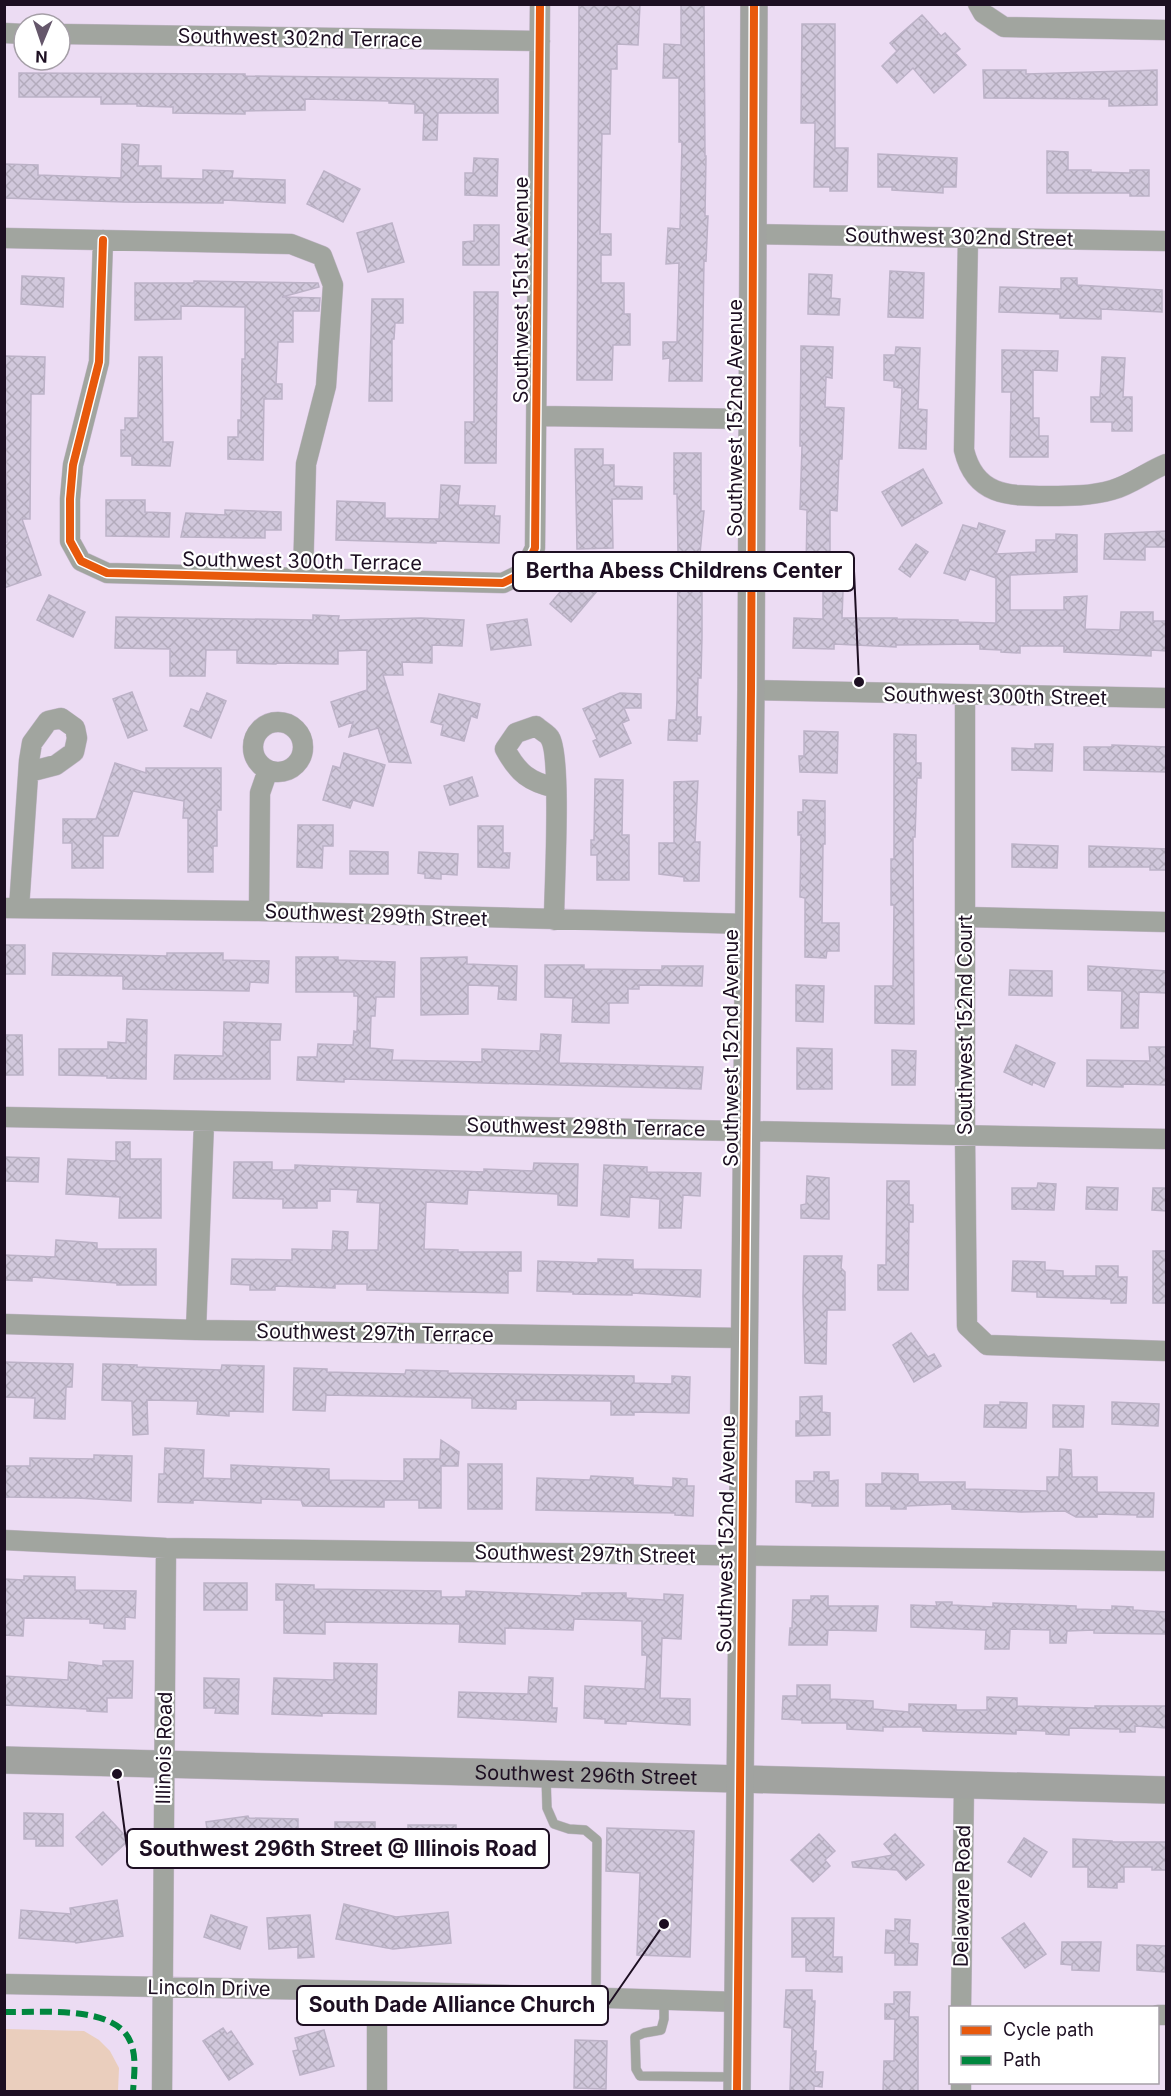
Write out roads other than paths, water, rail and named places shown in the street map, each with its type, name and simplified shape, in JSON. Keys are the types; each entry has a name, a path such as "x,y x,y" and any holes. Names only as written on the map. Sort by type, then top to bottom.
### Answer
{"street":[{"name":"Southwest 151st Avenue","path":"523,573 535,548 540,4"},
{"name":"Southwest 152nd Avenue","path":"737,2084 738,1779 751,690 754,4"},
{"path":"981,9 1004,27 1167,30"},
{"name":"Southwest 302nd Terrace","path":"72,34 540,41"},
{"name":"Southwest 302nd Street","path":"752,234 1167,241"},
{"path":"4,238 291,244 322,255 333,285 326,386 306,464 303,577"},
{"path":"968,238 964,450 968,464 979,480 1000,493 1016,496 1071,496 1115,489 1167,464"},
{"name":"Southwest 300th Terrace","path":"103,240 99,362 73,465 70,499 70,541 81,561 107,573 503,583 523,573"},
{"path":"537,416 751,420"},
{"name":"Southwest 300th Street","path":"751,690 965,696 1167,698"},
{"name":"Southwest 152nd Court","path":"965,696 967,1326 987,1345 1167,1351"},
{"path":"259,911 260,793 268,770"},
{"path":"12,908 29,772"},
{"path":"554,920 556,788"},
{"name":"Southwest 299th Street","path":"12,908 259,911 747,924"},
{"path":"966,917 1167,922"},
{"name":"Southwest 298th Terrace","path":"4,1117 1167,1139"},
{"path":"196,1330 204,1122"},
{"name":"Southwest 297th Terrace","path":"4,1324 196,1330 745,1338"},
{"name":"Southwest 297th Street","path":"4,1540 166,1548 1167,1561"},
{"name":"Illinois Road","path":"162,2091 166,1548"},
{"name":"Southwest 296th Street","path":"4,1760 1167,1790"},
{"name":"Delaware Road","path":"961,2006 964,1785"},
{"name":"Lincoln Drive","path":"4,1984 377,1991 737,2002"},
{"path":"377,1991 377,2091"}],"lane":[{"path":"546,1774 547,1808 554,1824 568,1829 585,1830 597,1840 596,1998"},
{"path":"664,2000 664,2019 661,2030 635,2037 636,2069 640,2076 737,2084"}],"place":[{"name":"Bertha Abess Childrens Center","path":"859,682"},
{"name":"Southwest 296th Street @ Illinois Road","path":"117,1774"},
{"name":"South Dade Alliance Church","path":"664,1924"}]}
